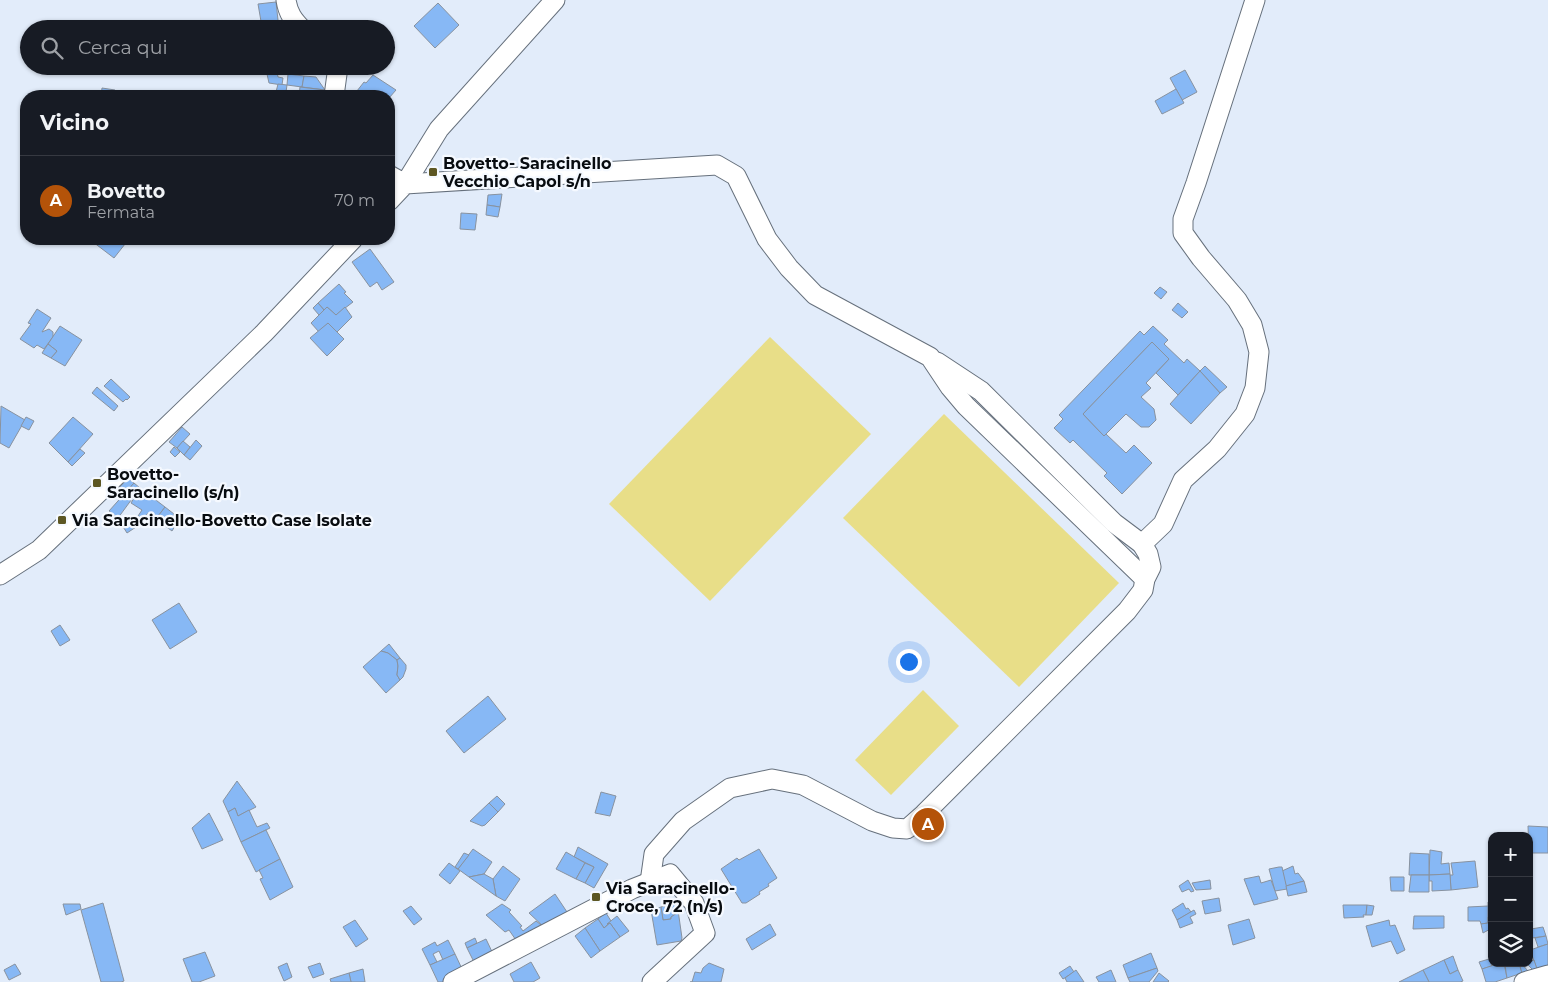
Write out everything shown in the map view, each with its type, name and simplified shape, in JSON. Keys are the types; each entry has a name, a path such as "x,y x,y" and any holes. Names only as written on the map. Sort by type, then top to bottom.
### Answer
{"street":[{"path":"286,0 288,10 293,20"},
{"path":"397,179 439,129 556,0"},
{"path":"1142,544 1163,524 1183,480 1217,449 1245,414 1255,388 1259,352 1252,325 1237,300 1201,258 1183,233 1183,219 1255,0"},
{"path":"335,90 337,75"},
{"path":"397,179 717,165 736,176 767,239 789,268 815,295 930,357 981,391 1114,523 1142,544 1148,554 1151,567 1145,579 1143,590 1127,611 907,829 893,828 872,821 803,785 772,779 730,788 683,821 654,854 650,882"},
{"path":"0,575 39,550 264,332 347,245"},
{"path":"930,357 950,387 966,406 1145,579"},
{"path":"453,982 632,889 670,874 694,904 705,933 652,982"},
{"path":"1524,982 1548,975"}],"shaded area":[{"path":"770,337 871,434 710,601 609,504"},
{"path":"944,414 1119,583 1019,687 843,518"},
{"path":"923,690 959,726 891,795 855,760"}],"building":[{"path":"276,2 278,20 261,20 258,4"},
{"path":"438,3 459,25 435,48 414,26"},
{"path":"1185,70 1197,92 1182,100 1170,78"},
{"path":"267,75 278,75 278,77 283,78 282,85 269,83"},
{"path":"288,75 304,76 302,87 287,85"},
{"path":"373,75 396,90 358,90 364,82 366,83"},
{"path":"304,76 316,77 325,90 302,87"},
{"path":"278,84 287,85 286,90 276,90"},
{"path":"300,87 325,90 300,90"},
{"path":"1176,89 1184,103 1162,114 1155,101"},
{"path":"502,194 500,207 487,205 488,195"},
{"path":"487,205 500,207 498,217 486,215"},
{"path":"461,213 477,214 475,230 460,229"},
{"path":"97,245 124,245 114,258"},
{"path":"370,249 394,282 382,290 377,282 370,287 352,262"},
{"path":"339,284 346,292 344,293 353,302 336,315 327,307 324,310 318,303"},
{"path":"1160,287 1167,292 1161,299 1154,293"},
{"path":"318,303 324,310 319,315 313,308"},
{"path":"1178,303 1188,312 1182,318 1172,310"},
{"path":"327,307 336,315 345,307 352,317 337,332 328,323 319,332 311,323"},
{"path":"37,309 51,318 42,332 49,329 53,332 53,337 44,349 37,345 34,348 20,339 31,324 28,323"},
{"path":"328,323 344,339 327,356 310,338"},
{"path":"60,326 82,340 65,366 51,358 57,351 48,344"},
{"path":"1153,326 1168,340 1164,344 1184,363 1187,359 1200,371 1178,395 1156,373 1169,359 1152,342 1083,414 1104,436 1106,434 1126,453 1134,445 1152,463 1122,494 1104,476 1107,473 1073,440 1070,443 1054,428 1063,419 1059,415 1140,331 1144,335"},
{"path":"1152,342 1169,359 1146,383 1151,388 1141,397 1154,409 1156,420 1149,427 1141,427 1126,414 1104,436 1083,414"},
{"path":"48,344 57,351 51,358 42,353"},
{"path":"1205,366 1227,387 1220,393 1200,371"},
{"path":"1200,371 1220,393 1191,424 1170,404"},
{"path":"111,379 130,397 127,400 123,402 104,386"},
{"path":"97,387 118,406 114,411 92,393"},
{"path":"1,406 25,420 9,448 0,443"},
{"path":"26,417 34,421 29,430 21,426"},
{"path":"73,417 93,434 68,462 49,443"},
{"path":"182,427 190,434 177,448 169,442"},
{"path":"196,440 202,446 190,460 184,455"},
{"path":"183,441 190,447 184,455 177,448"},
{"path":"174,447 180,452 175,457 170,452"},
{"path":"80,449 85,453 72,466 68,462"},
{"path":"128,478 134,483 123,494 117,490"},
{"path":"134,483 140,488 118,518 109,511"},
{"path":"140,488 165,507 156,519 148,513 143,519 138,516 142,510 131,503"},
{"path":"165,507 174,514 164,525 156,519"},
{"path":"174,514 180,518 172,531 164,525"},
{"path":"131,519 136,527 127,533 122,525"},
{"path":"179,603 197,632 170,649 152,620"},
{"path":"60,625 70,640 60,646 51,631"},
{"path":"389,644 400,658 397,660 388,653 381,651"},
{"path":"381,651 388,653 397,660 397,675 400,680 386,693 363,667"},
{"path":"400,658 406,665 406,669 400,680 397,675 397,660"},
{"path":"488,696 506,719 464,753 446,731"},
{"path":"237,781 256,807 238,816 235,808 228,812 223,801"},
{"path":"601,792 616,796 610,816 595,813"},
{"path":"497,796 505,804 498,812 489,803"},
{"path":"489,803 498,812 485,825 482,826 470,821"},
{"path":"235,808 238,816 249,810 257,827 267,823 270,828 241,842 228,812"},
{"path":"209,813 223,840 202,849 192,828"},
{"path":"1528,826 1548,827 1548,853 1533,853 1533,832 1528,832"},
{"path":"266,830 280,859 256,872 241,842"},
{"path":"578,847 608,864 594,888 585,883 594,867 574,857"},
{"path":"473,849 492,862 484,874 469,877 458,869"},
{"path":"759,849 777,878 759,892 760,894 746,903 742,903 721,869 737,858 739,860"},
{"path":"1430,850 1442,852 1441,864 1449,863 1450,874 1429,875"},
{"path":"566,852 585,863 576,879 556,869"},
{"path":"464,853 469,855 458,869 455,867"},
{"path":"1410,853 1429,854 1429,875 1409,875"},
{"path":"280,859 293,887 270,900 260,879 263,878 259,870"},
{"path":"1475,861 1478,887 1451,890 1450,875 1453,875 1451,863"},
{"path":"449,863 460,871 450,884 439,875"},
{"path":"585,863 594,867 585,883 576,879"},
{"path":"503,866 520,879 505,901 496,896 493,879"},
{"path":"1293,866 1295,874 1298,873 1304,881 1286,886 1282,871"},
{"path":"1282,867 1287,889 1275,891 1269,869"},
{"path":"484,874 493,879 496,896 469,877"},
{"path":"1450,874 1451,890 1432,891 1432,881 1429,881 1429,875"},
{"path":"1411,875 1429,875 1429,892 1409,892"},
{"path":"1259,876 1261,883 1271,880 1278,899 1254,905 1244,879"},
{"path":"1390,877 1404,877 1404,891 1391,891"},
{"path":"1188,880 1194,891 1191,892 1189,889 1182,892 1179,886"},
{"path":"1210,880 1211,889 1196,890 1192,883"},
{"path":"1304,881 1307,892 1288,896 1286,886"},
{"path":"555,894 567,912 545,928 529,913"},
{"path":"1219,898 1221,911 1205,914 1202,901"},
{"path":"103,903 124,981 121,982 101,982 81,910"},
{"path":"674,903 677,907 677,913 671,919 663,920 661,907"},
{"path":"1183,903 1186,909 1188,908 1191,912 1177,920 1172,910"},
{"path":"63,904 80,904 81,909 66,915"},
{"path":"502,904 511,910 509,912 522,926 520,927 523,931 536,921 545,928 520,946 509,930 505,932 486,915"},
{"path":"1343,905 1367,905 1366,915 1363,915 1364,917 1344,918"},
{"path":"1367,905 1374,906 1372,915 1366,915"},
{"path":"411,906 422,919 414,925 403,911"},
{"path":"1488,906 1488,923 1481,924 1480,921 1468,921 1468,907"},
{"path":"661,907 663,920 671,919 678,910 681,941 657,945 651,910"},
{"path":"1194,910 1196,914 1190,917 1193,923 1180,928 1177,920"},
{"path":"606,913 611,921 604,928 598,919"},
{"path":"617,916 629,931 620,937 610,923 607,924"},
{"path":"1414,916 1444,916 1444,928 1413,929"},
{"path":"598,919 604,928 610,923 620,937 600,951 585,928"},
{"path":"1249,919 1255,938 1233,945 1228,925"},
{"path":"355,920 368,939 356,947 343,927"},
{"path":"1389,920 1390,926 1395,925 1405,950 1397,954 1391,941 1372,947 1366,926"},
{"path":"1488,923 1488,930 1483,933 1481,924"},
{"path":"770,924 776,935 752,950 746,939"},
{"path":"1543,927 1546,936 1533,938 1533,929"},
{"path":"585,928 600,951 591,958 575,936"},
{"path":"1546,936 1548,944 1538,947 1535,938"},
{"path":"475,938 477,943 467,948 465,943"},
{"path":"486,939 495,958 477,968 467,948"},
{"path":"448,940 455,954 443,960 439,951 433,954 437,962 430,965 422,949 435,942 437,946"},
{"path":"1548,944 1548,966 1537,969 1533,958 1533,949"},
{"path":"205,952 215,976 199,982 192,982 183,959"},
{"path":"1151,953 1157,968 1128,978 1123,965"},
{"path":"455,954 464,973 446,982 438,982 430,965"},
{"path":"1453,956 1458,970 1450,974 1444,960"},
{"path":"1488,959 1489,967 1482,969 1479,962"},
{"path":"1444,960 1450,974 1458,970 1463,981 1429,982 1423,970"},
{"path":"1533,960 1537,969 1533,970 1530,967 1533,967"},
{"path":"531,962 540,978 533,982 514,982 510,974"},
{"path":"287,963 292,977 284,981 278,967"},
{"path":"320,963 324,974 313,978 308,967"},
{"path":"709,963 724,969 721,982 692,982 695,972 701,973 703,968"},
{"path":"15,964 21,974 9,980 4,970"},
{"path":"1070,966 1074,972 1063,979 1059,973"},
{"path":"1505,967 1507,978 1495,982 1486,982 1482,969"},
{"path":"1505,967 1520,967 1522,973 1507,978"},
{"path":"1520,967 1524,967 1528,971 1522,973"},
{"path":"1157,968 1158,971 1149,982 1130,982 1128,978"},
{"path":"363,969 365,982 351,982 349,973"},
{"path":"1076,970 1084,982 1067,982 1065,978"},
{"path":"1111,970 1116,982 1099,982 1096,977"},
{"path":"1423,970 1429,982 1399,982"},
{"path":"349,973 351,982 331,982 330,979"},
{"path":"1159,973 1169,981 1153,982"}],"place":[{"name":"Bovetto- Saracinello Vecchio Capol s/n","path":"433,172"},
{"name":"Bovetto- Saracinello (s/n)","path":"97,483"},
{"name":"Via Saracinello-Bovetto Case Isolate","path":"62,520"},
{"name":"Bovetto","path":"928,824"},
{"name":"Via Saracinello- Croce, 72 (n/s)","path":"596,897"}]}
